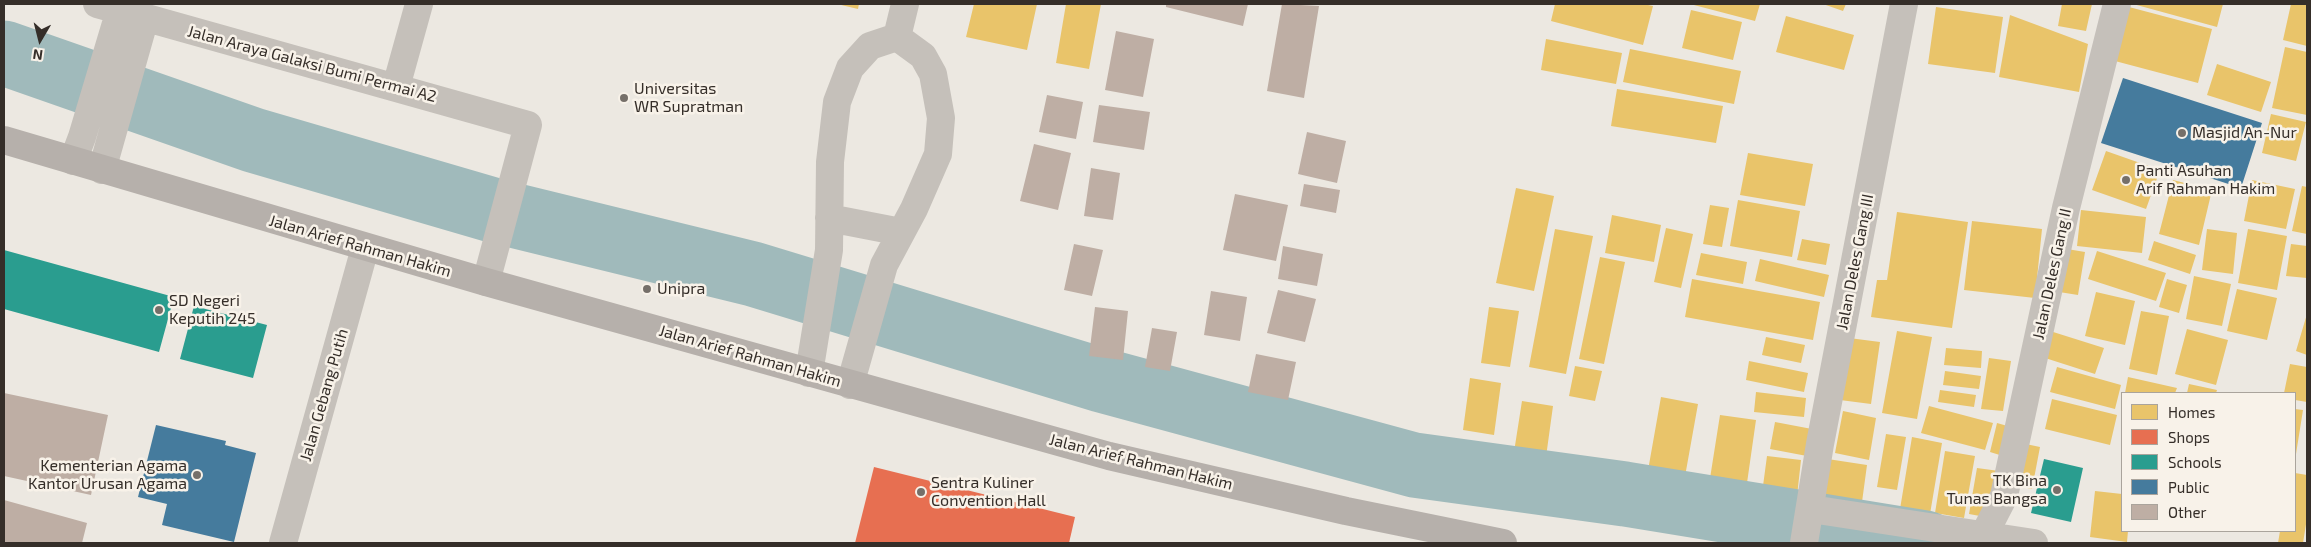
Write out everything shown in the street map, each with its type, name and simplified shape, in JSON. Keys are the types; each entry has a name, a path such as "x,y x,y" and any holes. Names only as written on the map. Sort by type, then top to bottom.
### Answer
{"main road":[{"name":"Jalan Arief Rahman Hakim","path":"4,140 365,248 850,385 1128,460 1346,511 1504,543"}],"street":[{"path":"396,87 419,4"},
{"path":"897,37 905,4"},
{"name":"Jalan Deles Gang III","path":"1808,525 1822,435 1904,4"},
{"name":"Jalan Deles Gang II","path":"1984,540 2004,496 2066,208 2117,4"},
{"path":"102,170 114,128 123,50 120,11"},
{"name":"Jalan Araya Galaksi Bumi Permai A2","path":"120,11 528,125 486,282"},
{"path":"809,373 829,250 830,162 837,102 850,68 870,46 897,37"},
{"path":"850,385 884,264 926,185 938,154 941,118 933,74 923,56 897,37"},
{"path":"73,161 87,121 123,50"},
{"path":"829,218 901,232"},
{"name":"Jalan Gebang Putih","path":"283,543 365,248"},
{"path":"1808,525 2034,543"}],"building: Homes":[{"path":"837,4 859,4 858,9"},
{"path":"974,4 1037,4 1027,50 966,37"},
{"path":"1066,4 1101,4 1089,69 1056,63"},
{"path":"1555,4 1643,4 1653,6 1643,45 1551,21"},
{"path":"1690,4 1760,4 1755,21"},
{"path":"1823,4 1846,4 1843,11"},
{"path":"2062,4 2092,4 2086,31 2058,26"},
{"path":"2133,4 2223,4 2217,27"},
{"path":"2291,4 2307,4 2307,46 2283,40"},
{"path":"1936,7 2003,17 1995,73 1928,64"},
{"path":"2129,7 2212,29 2198,83 2115,61"},
{"path":"1691,10 1742,22 1733,60 1682,48"},
{"path":"2010,15 2088,44 2079,92 1999,77"},
{"path":"1786,16 1854,35 1844,70 1776,52"},
{"path":"1546,39 1622,53 1616,84 1541,70"},
{"path":"2285,47 2307,52 2307,115 2272,108"},
{"path":"1630,49 1741,71 1734,104 1623,82"},
{"path":"2217,64 2271,82 2261,112 2207,95"},
{"path":"1617,89 1723,106 1716,143 1611,126"},
{"path":"2271,114 2306,122 2296,161 2262,153"},
{"name":"Panti Asuhan Arif Rahman Hakim","path":"2106,151 2160,170 2146,209 2092,190"},
{"path":"1748,153 1813,164 1805,206 1740,195"},
{"path":"2173,180 2212,190 2199,245 2159,234"},
{"path":"2252,180 2295,189 2286,229 2244,221"},
{"path":"2302,186 2307,187 2307,234 2292,231"},
{"path":"1516,188 1554,196 1534,291 1496,283"},
{"path":"1738,200 1800,211 1792,257 1730,246"},
{"path":"1710,205 1729,208 1722,247 1703,244"},
{"path":"2081,210 2146,217 2142,253 2077,246"},
{"path":"1897,212 1968,222 1952,328 1871,317 1877,280 1887,280"},
{"path":"1612,215 1661,225 1654,262 1605,253"},
{"path":"1972,221 2042,229 2035,298 1964,290"},
{"path":"1666,228 1693,234 1681,288 1654,282"},
{"path":"1555,229 1593,236 1566,374 1529,367"},
{"path":"2207,229 2237,233 2233,274 2202,270"},
{"path":"2248,229 2287,236 2277,290 2238,283"},
{"path":"1802,239 1830,244 1826,265 1797,260"},
{"path":"2154,241 2196,255 2190,274 2148,260"},
{"path":"2291,244 2307,246 2307,278 2286,276"},
{"path":"2061,248 2085,252 2078,295 2053,291"},
{"path":"2097,251 2166,273 2156,301 2088,279"},
{"path":"1701,253 1747,262 1743,284 1696,275"},
{"path":"1600,257 1625,262 1604,364 1579,359"},
{"path":"1760,259 1829,275 1824,297 1755,281"},
{"path":"2194,276 2231,284 2222,326 2186,319"},
{"path":"1692,279 1820,302 1813,340 1685,317"},
{"path":"2167,279 2187,285 2179,313 2159,307"},
{"path":"2237,289 2277,298 2267,340 2227,331"},
{"path":"2096,292 2135,301 2125,345 2085,336"},
{"path":"1489,307 1519,311 1510,367 1481,363"},
{"path":"2141,311 2169,316 2157,375 2129,369"},
{"path":"2307,314 2307,355 2296,351"},
{"path":"2187,329 2228,340 2216,385 2175,374"},
{"path":"1897,331 1932,337 1917,419 1882,413"},
{"path":"2050,331 2104,348 2095,374 2042,357"},
{"path":"1766,337 1805,345 1801,363 1762,355"},
{"path":"1849,338 1880,342 1871,404 1840,400"},
{"path":"1946,348 1982,351 1981,368 1944,365"},
{"path":"1989,358 2011,361 2003,411 1981,409"},
{"path":"1749,361 1808,373 1804,392 1746,380"},
{"path":"2290,364 2307,367 2307,402 2296,400 2296,392 2284,392"},
{"path":"1575,366 1602,371 1595,401 1569,396"},
{"path":"2057,367 2121,385 2115,409 2050,392"},
{"path":"1945,371 1981,376 1979,389 1943,385"},
{"path":"2128,377 2177,388 2175,392 2125,392"},
{"path":"1470,378 1501,383 1494,435 1463,430"},
{"path":"2189,384 2217,390 2216,392 2187,392"},
{"path":"1940,390 1976,395 1974,407 1938,402"},
{"path":"1756,392 1806,398 1804,417 1754,412"},
{"path":"1661,397 1698,404 1684,482 1647,476"},
{"path":"2052,399 2117,415 2110,445 2045,429"},
{"path":"1522,401 1553,406 1546,457 1514,452"},
{"path":"1929,406 1993,423 1985,450 1921,433"},
{"path":"2296,409 2303,410 2296,454"},
{"path":"1843,411 1876,418 1869,460 1835,453"},
{"path":"1720,415 1756,420 1745,497 1708,491"},
{"path":"1775,422 1812,429 1807,456 1770,449"},
{"path":"1997,423 2011,427 2003,456 1990,452"},
{"path":"1886,434 1906,437 1897,490 1877,487"},
{"path":"1912,437 1942,443 1930,514 1900,509"},
{"path":"2021,443 2040,447 2032,489 2012,485"},
{"path":"1945,451 1975,456 1964,518 1935,513"},
{"path":"1767,456 1801,460 1796,505 1761,501"},
{"path":"1821,458 1867,465 1862,502 1816,496"},
{"path":"1977,468 1999,471 1991,518 1969,514"},
{"path":"2296,473 2307,475 2307,518 2303,543 2278,543 2280,532 2296,532"},
{"path":"2095,491 2121,494 2121,532 2128,532 2127,542 2090,537"}],"building: Shops":[{"name":"Sentra Kuliner Convention Hall","path":"874,467 1075,517 1069,543 855,543"}],"building: Schools":[{"path":"4,250 174,297 159,352 4,309"},
{"path":"194,306 267,325 253,378 180,359"},
{"name":"TK Bina Tunas Bangsa","path":"2044,459 2083,468 2071,522 2031,513"}],"building: Public":[{"name":"Masjid An-Nur","path":"2123,78 2262,123 2241,188 2101,143"},
{"name":"Kementerian Agama Kantor Urusan Agama","path":"156,425 226,441 225,445 256,453 234,542 162,525 167,504 138,497"}],"building: Other":[{"path":"1166,4 1248,4 1243,26 1166,7"},
{"path":"1282,4 1319,6 1304,98 1267,91"},
{"path":"1116,31 1154,39 1143,97 1105,90"},
{"path":"1047,95 1083,102 1076,139 1039,132"},
{"path":"1099,105 1150,112 1144,150 1093,142"},
{"path":"1307,132 1346,141 1337,183 1298,174"},
{"path":"1034,144 1071,153 1058,210 1020,201"},
{"path":"1091,168 1120,173 1113,220 1084,216"},
{"path":"1304,184 1340,190 1336,213 1300,206"},
{"path":"1235,194 1288,205 1276,261 1223,250"},
{"path":"1074,244 1103,250 1092,296 1064,290"},
{"path":"1283,246 1323,254 1317,286 1278,279"},
{"path":"1278,290 1316,299 1305,342 1267,333"},
{"path":"1211,291 1247,297 1240,341 1204,335"},
{"path":"1095,307 1128,311 1123,360 1089,356"},
{"path":"1152,328 1177,332 1170,371 1145,367"},
{"path":"1256,354 1296,362 1288,400 1248,392"},
{"path":"4,393 108,415 91,495 4,476"},
{"path":"4,500 87,523 82,543 4,543"}],"waterway":[{"path":"4,53 253,140 496,211 753,274 1101,380 1414,465 1625,494 1926,543"}],"place":[{"name":"Universitas WR Supratman","path":"624,98"},
{"name":"Masjid An-Nur","path":"2182,133"},
{"name":"Panti Asuhan Arif Rahman Hakim","path":"2126,180"},
{"name":"Unipra","path":"647,289"},
{"name":"SD Negeri Keputih 245","path":"159,310"},
{"name":"Kementerian Agama Kantor Urusan Agama","path":"197,475"},
{"name":"TK Bina Tunas Bangsa","path":"2057,490"},
{"name":"Sentra Kuliner Convention Hall","path":"921,492"}]}
